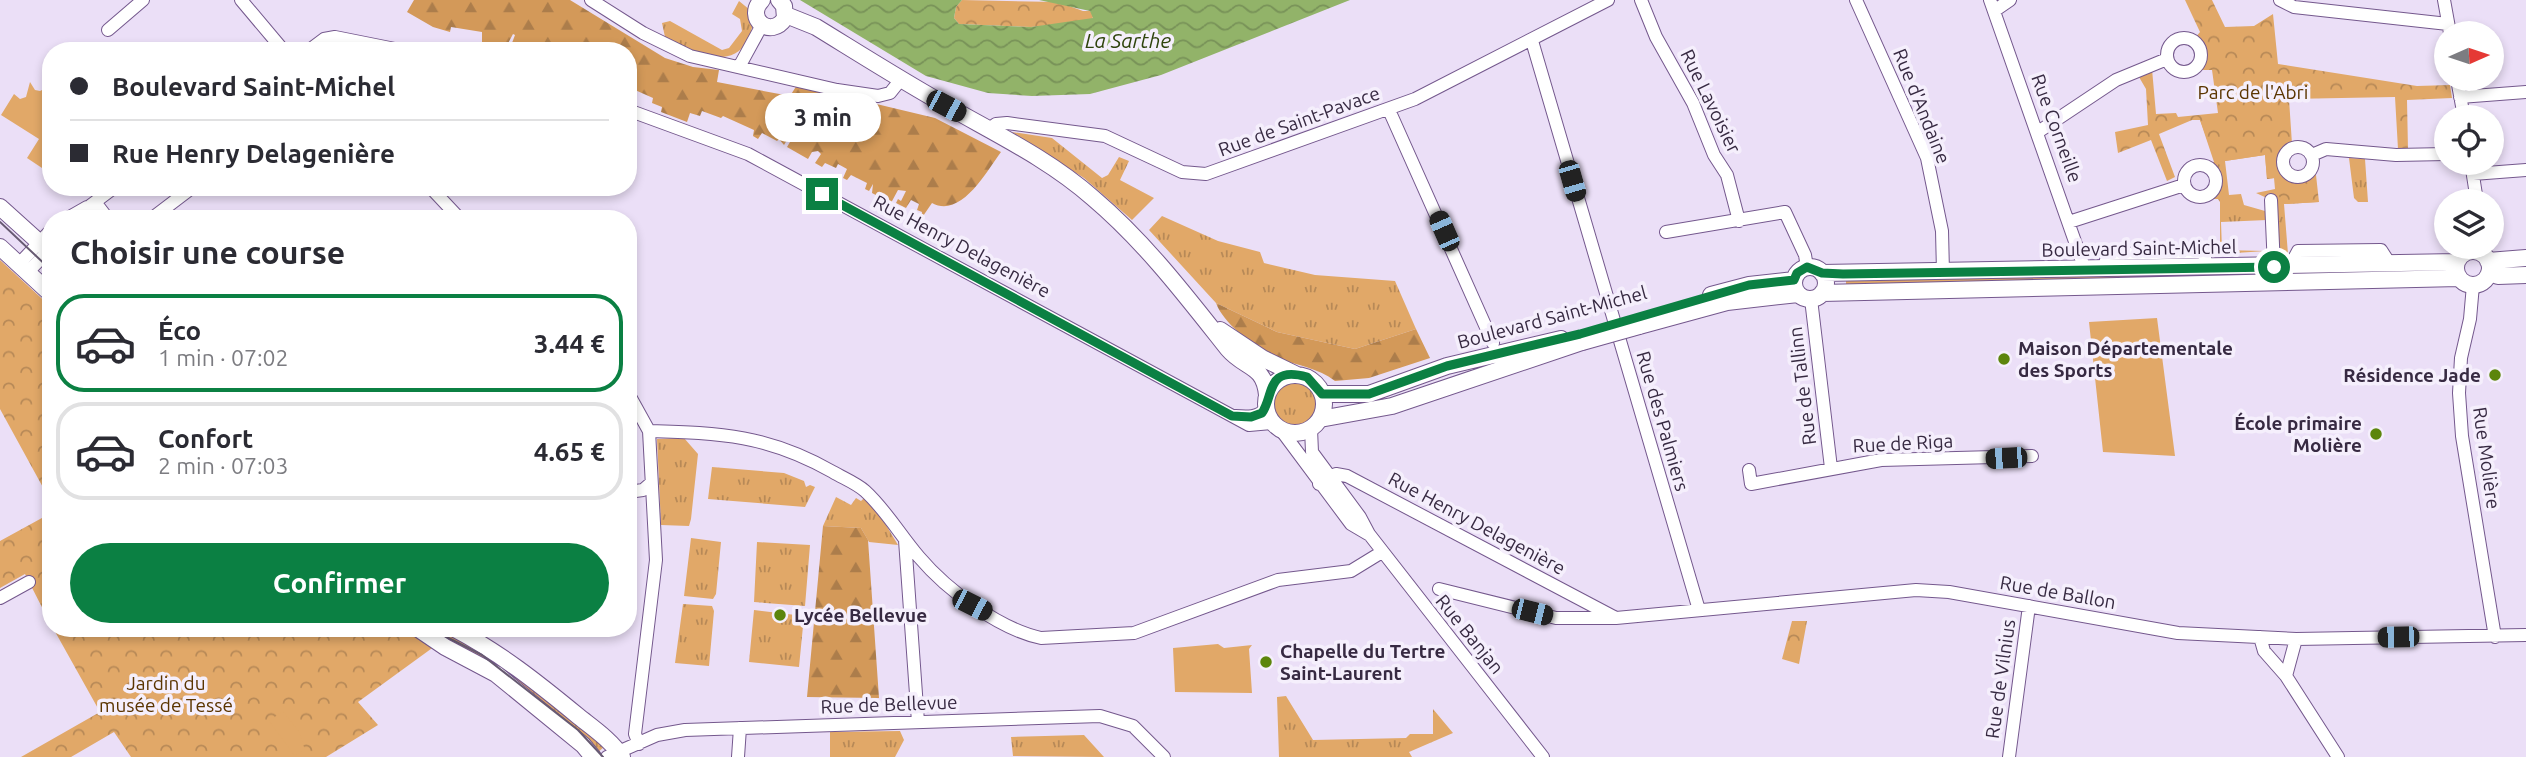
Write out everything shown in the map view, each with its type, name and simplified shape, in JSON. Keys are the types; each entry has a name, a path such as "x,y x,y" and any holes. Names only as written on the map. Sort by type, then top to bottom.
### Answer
{"main road":[{"path":"757,1 755,13 762,25 777,27 783,7 1040,158 1092,196 1129,231 1209,323 1230,352 1265,380 1271,414 1294,434 1315,424 1324,407 1322,394 1313,382 1262,358 1209,323"},
{"path":"0,206 42,244"},
{"path":"0,247 42,286"},
{"path":"2504,258 2526,258"},
{"path":"2466,259 2463,275 2481,283 2484,259"},
{"path":"2485,259 2498,276 2526,275"},
{"name":"Boulevard Saint-Michel","path":"1815,270 1943,272 2390,264 2463,275"},
{"path":"1815,270 1826,283 1806,291 1797,273 1815,270"},
{"name":"Boulevard Saint-Michel","path":"1315,424 1392,406 1581,338 1749,285 1806,291 2463,275"},
{"name":"Boulevard Saint-Michel","path":"1322,394 1369,394 1447,366 1581,338"},
{"path":"1271,414 1280,379 1299,375"},
{"path":"429,637 496,674 583,745 593,757"},
{"path":"469,637 498,653 616,755"}],"street":[{"path":"241,0 276,42"},
{"path":"591,0 643,33 690,56 837,90 878,96 890,93 902,78"},
{"name":"Rue de Saint-Pavace","path":"989,129 1002,123 1105,136 1182,172 1197,175 1213,172 1389,110 1532,41 1608,0"},
{"name":"Rue Lavoisier","path":"1641,0 1656,37 1693,103 1714,155 1727,175 1739,221"},
{"name":"Rue d'Andaine","path":"1856,0 1927,158 1942,231 1943,272"},
{"path":"1992,5 2010,0"},
{"path":"2280,0 2294,7 2434,26"},
{"path":"2444,0 2448,21"},
{"path":"108,30 142,1"},
{"name":"Rue Corneille","path":"1992,5 2039,132 2085,270"},
{"path":"739,66 762,25"},
{"path":"338,37 340,42"},
{"path":"320,42 338,37 362,42"},
{"name":"Rue des Palmiers","path":"1532,41 1699,610"},
{"path":"2039,132 2116,80 2167,59"},
{"path":"2459,91 2461,105"},
{"path":"2460,97 2526,92"},
{"path":"1389,110 1493,343"},
{"name":"Rue Henry Delagenière","path":"637,113 748,154 1232,416 1271,414"},
{"path":"2312,155 2326,149 2396,155 2434,154"},
{"path":"2504,169 2526,170"},
{"path":"2069,222 2184,185"},
{"path":"82,210 104,196"},
{"path":"163,210 181,196"},
{"path":"438,196 452,210"},
{"path":"2271,200 2282,266"},
{"path":"88,210 93,204"},
{"path":"93,204 99,210"},
{"path":"1666,232 1785,212 1805,256 1815,270"},
{"path":"23,269 42,252"},
{"name":"Rue Molière","path":"2463,275 2470,319 2461,358 2459,393 2462,436 2495,637"},
{"name":"Rue de Tallinn","path":"1806,291 1831,468"},
{"path":"637,409 649,431 656,560 635,734 639,744"},
{"name":"Rue Banjan","path":"1271,414 1325,481"},
{"name":"Rue Banjan","path":"1315,424 1312,452 1325,481 1351,524 1368,534 1543,757"},
{"path":"649,431 750,438 803,455 863,489 882,507 928,566 972,605 1041,638 1134,633 1278,580 1351,571 1382,552"},
{"name":"Rue de Riga","path":"1749,470 1751,484 1881,460 2032,456"},
{"name":"Rue Henry Delagenière","path":"1325,481 1336,474 1347,476 1616,618"},
{"path":"637,491 643,490 651,483"},
{"path":"905,539 918,722"},
{"path":"0,598 29,582"},
{"name":"Rue de Ballon","path":"1439,589 1556,618 1616,618 1916,590 1949,592 2178,633 2296,639 2526,635"},
{"name":"Rue de Vilnius","path":"2009,757 2029,606"},
{"path":"2260,637 2264,651 2286,676 2338,757"},
{"path":"2286,676 2296,639"},
{"name":"Rue de Bellevue","path":"616,755 670,732 1100,716 1133,726 1164,757"},
{"path":"738,757 740,728"}],"green space":[{"path":"414,0 570,0 665,58 693,67 719,70 717,82 790,96 797,85 935,118 1001,152 981,181 963,199 943,206 932,203 921,219 922,212 917,210 919,204 911,200 906,208 896,203 898,199 901,201 906,191 898,190 891,203 872,193 873,184 869,191 865,189 867,183 851,175 847,180 843,178 847,169 838,164 836,168 825,163 822,167 815,163 821,154 818,151 812,152 808,159 787,147 790,142 787,140 784,145 779,139 777,141 762,133 758,139 753,136 754,130 723,116 721,118 702,111 700,116 690,113 687,122 661,112 662,107 652,103 653,98 637,91 637,42 512,42 513,34 509,42 482,42 482,32 451,27 450,32 433,27 407,12"},
{"path":"962,0 1058,2 1090,11 1094,15 1091,21 1031,27 959,24 954,18 956,7"},
{"name":"Parc de l'Abri","path":"2185,0 2212,0 2225,27 2254,26 2273,14 2278,64 2417,86 2434,85 2434,91 2451,91 2452,98 2407,100 2408,150 2398,149 2395,97 2289,99 2292,144 2282,157 2283,174 2292,179 2310,176 2315,166 2319,202 2284,204 2275,190 2275,178 2267,179 2265,155 2225,161 2216,144 2210,147 2200,120 2192,120 2159,134 2175,177 2167,181 2151,140 2118,153 2115,132 2148,125 2146,89 2139,77 2152,69 2156,114 2176,113 2178,117 2218,113 2212,70 2198,70 2202,56 2195,38 2200,32"},
{"path":"739,1 750,10 751,33 740,50 731,55 720,57 696,53 665,37 662,23 670,21 722,50 729,48 742,31 740,19 732,14"},
{"path":"30,82 35,90 42,90 42,168 27,158 39,139 1,115 14,94 20,99 26,97"},
{"path":"2200,120 2255,125 2275,167 2319,202 2284,204 2288,254 2279,254 2269,199 2256,193 2275,189 2274,178 2267,179 2265,155 2225,161 2229,195 2241,194 2244,205 2265,211 2267,220 2221,222 2222,250 2266,251 2220,254 2220,202 2218,199 2204,199 2212,191 2215,178 2206,165 2214,162"},
{"path":"1012,132 1052,138 1102,178 1108,175 1119,157 1129,161 1120,180 1154,198 1132,220 1084,178"},
{"path":"2349,158 2365,159 2368,202 2358,202 2354,198"},
{"path":"1162,216 1218,241 1260,252 1264,263 1315,275 1395,281 1416,329 1355,349 1277,332 1216,303 1149,230"},
{"path":"0,260 42,299 42,486 0,409"},
{"path":"2449,269 2448,272 1846,286 1846,279"},
{"path":"1216,303 1277,332 1355,349 1416,329 1430,358 1369,378 1335,381 1322,373 1262,350 1226,320"},
{"path":"2157,318 2175,456 2103,452 2089,322"},
{"path":"1294,381 1310,388 1317,404 1310,420 1294,427 1278,420 1271,404 1278,388"},
{"path":"684,438 698,454 691,519 689,526 661,525 657,439"},
{"path":"712,467 784,473 804,481 806,487 815,487 805,507 708,499"},
{"path":"836,497 851,505 856,498 861,501 864,498 877,510 898,545 869,542 861,528 823,526"},
{"path":"42,518 42,607 25,574 0,588 0,541"},
{"path":"823,526 861,528 868,540 879,698 807,697"},
{"path":"691,538 721,542 716,594 713,599 684,596"},
{"path":"757,542 810,545 805,606 754,602"},
{"path":"683,604 712,606 714,611 709,666 675,663"},
{"path":"754,610 804,616 799,667 749,662"},
{"path":"1792,621 1807,621 1799,664 1782,659"},
{"name":"Jardin du musée de Tessé","path":"58,637 423,637 435,646 358,702 378,725 326,757 131,757 114,732 71,757 21,757 100,712"},
{"path":"438,637 459,637 485,650 604,747 597,753"},
{"path":"1218,644 1224,648 1252,645 1249,649 1252,693 1175,692 1173,648"},
{"path":"1286,696 1313,740 1406,738 1410,734 1433,734 1433,709 1453,733 1409,752 1412,757 1279,757 1277,697"},
{"path":"283,711 299,732 305,750 295,756 269,721"},
{"path":"900,731 904,740 895,757 830,757 830,732"},
{"path":"1084,735 1104,757 1013,756 1011,737"}],"water":[{"name":"La Sarthe","path":"800,0 962,0 956,7 954,18 959,24 1031,27 1093,18 1090,11 1039,0 1350,0 1161,75 1090,94 1032,96 988,93 926,76"}],"tram line":[{"path":"0,222 42,262"},
{"path":"447,637 482,655 578,730 603,757"}],"place":[{"name":"Maison Départementale des Sports","path":"2004,359"},
{"name":"Résidence Jade","path":"2495,375"},
{"name":"École primaire Molière","path":"2376,434"},
{"name":"Lycée Bellevue","path":"780,615"},
{"name":"Chapelle du Tertre Saint-Laurent","path":"1266,662"}],"route":[{"path":"822,194 1053,316 1232,416 1251,417 1262,413 1272,386 1286,376 1307,377 1322,394 1369,394 1447,366 1580,334 1749,285 1794,280 1797,273 1807,267 1813,267 1822,273 1843,274 2274,267"}]}
